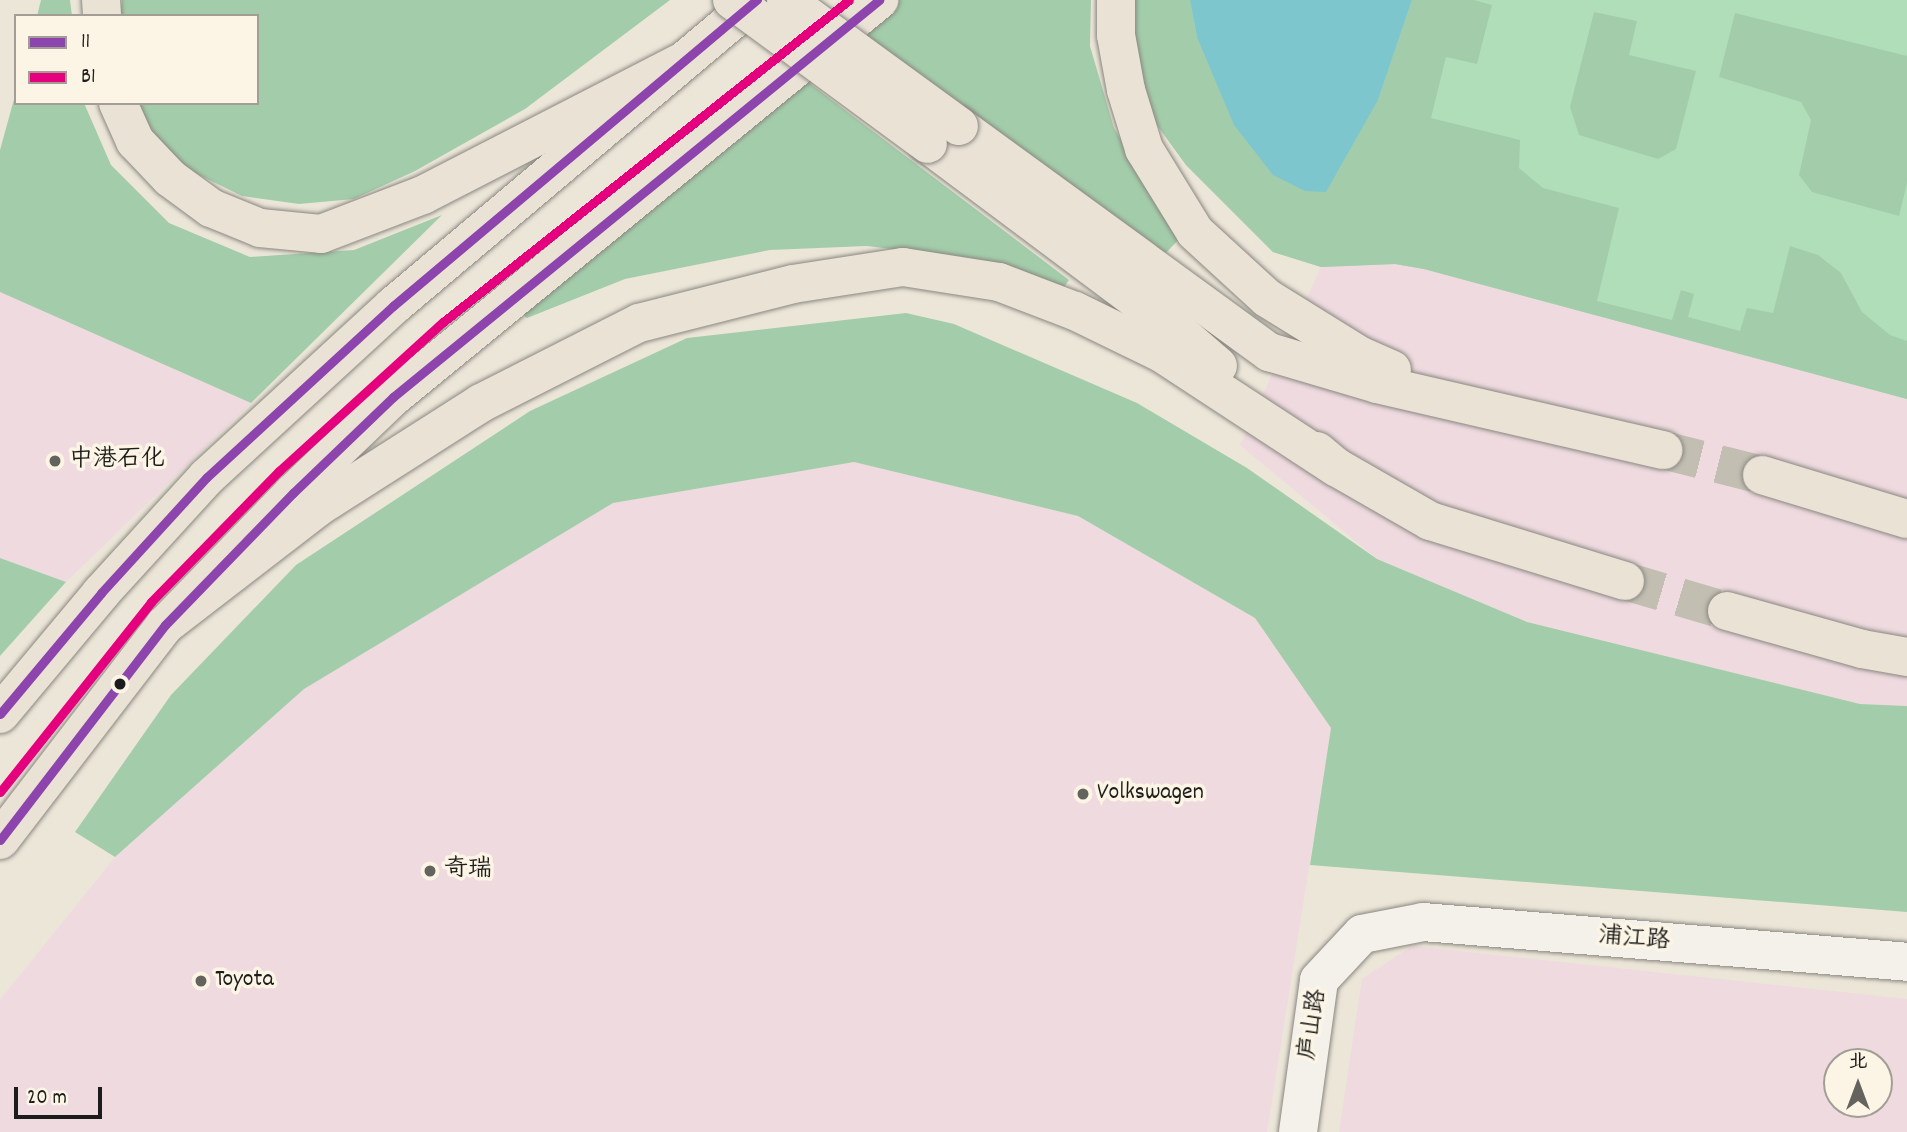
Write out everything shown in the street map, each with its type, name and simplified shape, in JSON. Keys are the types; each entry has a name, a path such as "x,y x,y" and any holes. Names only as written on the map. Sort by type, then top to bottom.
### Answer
{"main road":[{"path":"732,0 944,135 1269,352 1377,384 1664,450"},
{"path":"0,714 101,593 207,477 393,306 757,0"},
{"path":"786,0 1336,467"},
{"path":"0,840 165,625 293,493 393,397 879,0"},
{"path":"1116,0 1116,36 1126,90 1144,149 1195,232 1267,298 1359,355 1488,410"},
{"path":"119,105 135,141 170,178 211,208 260,228 321,234 423,195 680,63"},
{"path":"165,625 330,500 481,403 639,323 793,284 903,267 999,282 1075,311 1163,354 1336,467 1430,521 1625,581"},
{"path":"1762,475 1907,519"},
{"path":"1864,505 1907,513"},
{"path":"1727,611 1862,649 1907,657"}],"street":[{"name":"浦江路","path":"1362,934 1423,922 1907,962"},
{"name":"庐山路","path":"1298,1132 1319,980 1362,934"}],"shaded area":[{"path":"1907,0 1907,706 1860,704 1527,622 1377,559 1240,445 1321,267 1273,252 1186,165 1157,125"},
{"path":"0,292 251,403 66,582 0,558"},
{"path":"854,462 1078,516 1255,618 1331,728 1267,1132 0,1132 0,1000 115,857 304,689 613,503"},
{"path":"1412,946 1907,999 1907,1132 1339,1132 1362,979"}],"green space":[{"path":"41,0 70,0 72,14 38,14"},
{"path":"122,0 670,0 525,109 415,171 354,199 299,204 242,196 191,171 149,131 139,105 259,105 259,14 120,14"},
{"path":"898,0 1091,0 1090,46 1114,128 1179,239 1164,255 860,31"},
{"path":"1129,0 1907,0 1907,399 1424,269 1395,264 1321,267 1273,252 1186,165 1157,125"},
{"path":"1129,0 1190,0 1197,37 1378,100 1412,0 1474,0 1492,5 1477,64 1446,57 1431,118 1520,140 1519,168 1543,188 1619,208 1597,301 1672,320 1681,290 1694,294 1688,317 1740,331 1747,308 1773,313 1790,246 1818,255 1841,273 1862,312 1890,335 1907,341 1907,399 1424,269 1395,264 1321,267 1273,252 1186,165 1157,125 1131,42"},
{"path":"1594,12 1637,21 1629,55 1696,71 1676,149 1658,159 1579,135 1570,107"},
{"path":"1735,13 1907,56 1907,183 1899,216 1812,192 1799,175 1811,120 1801,102 1719,77"},
{"path":"804,79 1069,280 1059,294 973,259 867,246 770,250 625,279 527,318 519,311"},
{"path":"14,99 14,105 85,105 111,165 169,223 250,257 354,250 442,215 251,403 0,292 0,150"},
{"path":"906,313 954,324 1137,403 1247,468 1377,559 1527,622 1860,704 1907,706 1907,912 1310,865 1331,728 1255,618 1078,516 854,462 613,503 304,689 115,857 75,832 171,695 296,565 530,411 687,338"},
{"path":"0,558 66,582 0,656"}],"water":[{"path":"1190,0 1412,0 1378,100 1326,192 1305,191 1273,175 1234,125 1197,37"}],"tunnel":[{"path":"1663,450 1762,475"},
{"path":"1625,581 1727,611"}],"transit line":[{"name":"11","path":"0,714 101,593 207,477 393,306 757,0"},
{"name":"B1","path":"0,792 151,602 279,471 443,322 849,0"},
{"name":"11","path":"0,840 165,625 293,493 393,397 879,0"}],"place":[{"name":"中港石化","path":"55,461"},
{"name":"Volkswagen","path":"1083,794"},
{"name":"奇瑞","path":"430,871"},
{"name":"Toyota","path":"201,981"}]}
